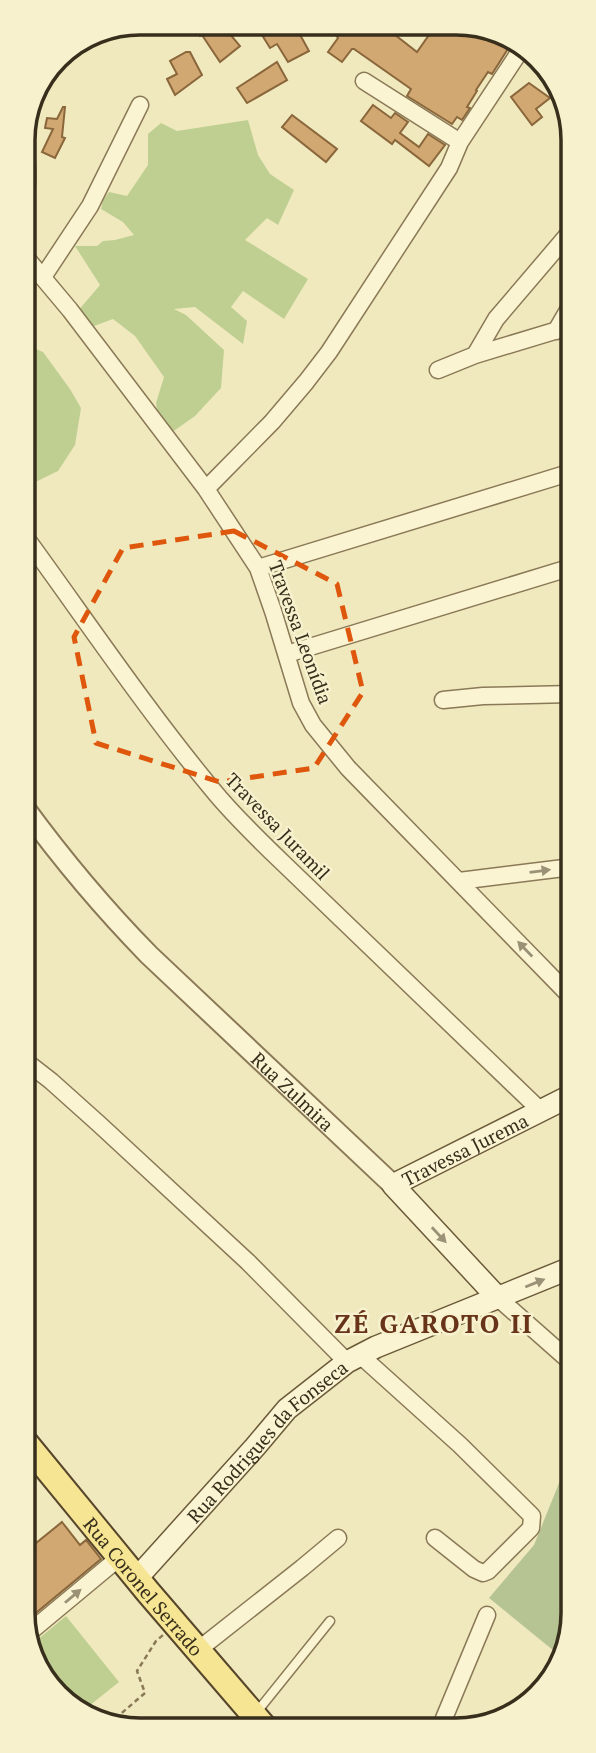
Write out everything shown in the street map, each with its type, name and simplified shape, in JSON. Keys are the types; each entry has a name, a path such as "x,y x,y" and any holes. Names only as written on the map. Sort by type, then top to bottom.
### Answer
{"main road":[{"name":"Travessa Jurema","path":"393,1185 561,1101"},
{"name":"Rua Zulmira","path":"393,1185 497,1297"},
{"name":"Rua Rodrigues da Fonseca","path":"137,1578 287,1409 304,1394 354,1359 497,1297 561,1273"},
{"name":"Rua Coronel Serrado","path":"35,1454 256,1718"}],"street":[{"path":"206,489 272,422 329,352 449,168 460,142 517,55"},
{"path":"364,81 460,142"},
{"path":"43,277 90,206 140,105"},
{"path":"475,355 496,319 561,243"},
{"name":"Travessa Leonídia","path":"35,268 206,489 258,568 301,703 313,725 348,768 561,987"},
{"path":"438,370 475,355 561,329"},
{"path":"258,568 561,475"},
{"name":"Travessa Juramil","path":"35,550 100,644 212,790 245,826 541,1111"},
{"path":"287,654 561,570"},
{"path":"443,700 561,694"},
{"name":"Rua Zulmira","path":"35,830 149,955 393,1185"},
{"path":"459,881 561,868"},
{"path":"35,1069 354,1359 460,1445 532,1516 531,1528 483,1573 435,1538"},
{"name":"Rua Zulmira","path":"497,1297 561,1353"},
{"path":"198,1650 338,1538"},
{"path":"36,1627 120,1558"},
{"path":"444,1718 487,1615"}],"lane":[{"path":"262,1718 330,1621"}],"path":[{"path":"119,1716 145,1693 137,1671 156,1641 176,1624"}],"highlighted area":[{"path":"234,531 337,584 363,692 314,768 220,782 96,743 74,637 123,548"}],"green space":[{"path":"248,120 258,155 270,174 294,190 278,225 267,218 245,240 308,279 284,319 243,291 231,307 247,321 243,344 195,307 174,309 186,315 224,350 221,388 195,416 171,433 159,421 156,403 164,377 135,336 113,319 94,326 77,312 100,285 75,246 97,246 103,241 134,235 123,222 101,209 103,200 109,192 127,196 148,165 148,134 161,123 177,131"},
{"path":"35,349 43,352 81,408 75,445 58,471 35,482"},
{"path":"561,1478 561,1620 554,1651 489,1598 534,1545"},
{"path":"66,1616 119,1682 90,1705 88,1704 57,1676 43,1653 39,1639"}],"building":[{"path":"202,35 231,35 240,46 220,62"},
{"path":"262,35 300,35 309,51 288,62 277,44 270,48"},
{"path":"336,35 395,35 417,52 429,35 456,35 476,37 508,49 492,74 488,72 476,90 467,107 470,108 462,120 457,117 452,124 407,96 411,89 354,49 342,62 328,52 338,38"},
{"path":"190,52 202,75 175,95 167,79 177,74 170,61"},
{"path":"277,62 287,80 247,103 237,88"},
{"path":"529,83 550,98 536,109 542,117 532,125 511,97"},
{"path":"373,105 391,118 395,113 408,122 400,133 419,147 428,134 445,145 429,166 395,140 392,144 361,121"},
{"path":"63,107 62,137 65,138 55,158 42,152 53,129 45,128 47,118 57,119"},
{"path":"292,115 337,149 326,162 282,127"},
{"path":"62,1522 80,1545 86,1540 101,1559 35,1614 35,1613 35,1544"}],"district":[{"name":"ZÉ GAROTO II","path":"434,1323"}]}
